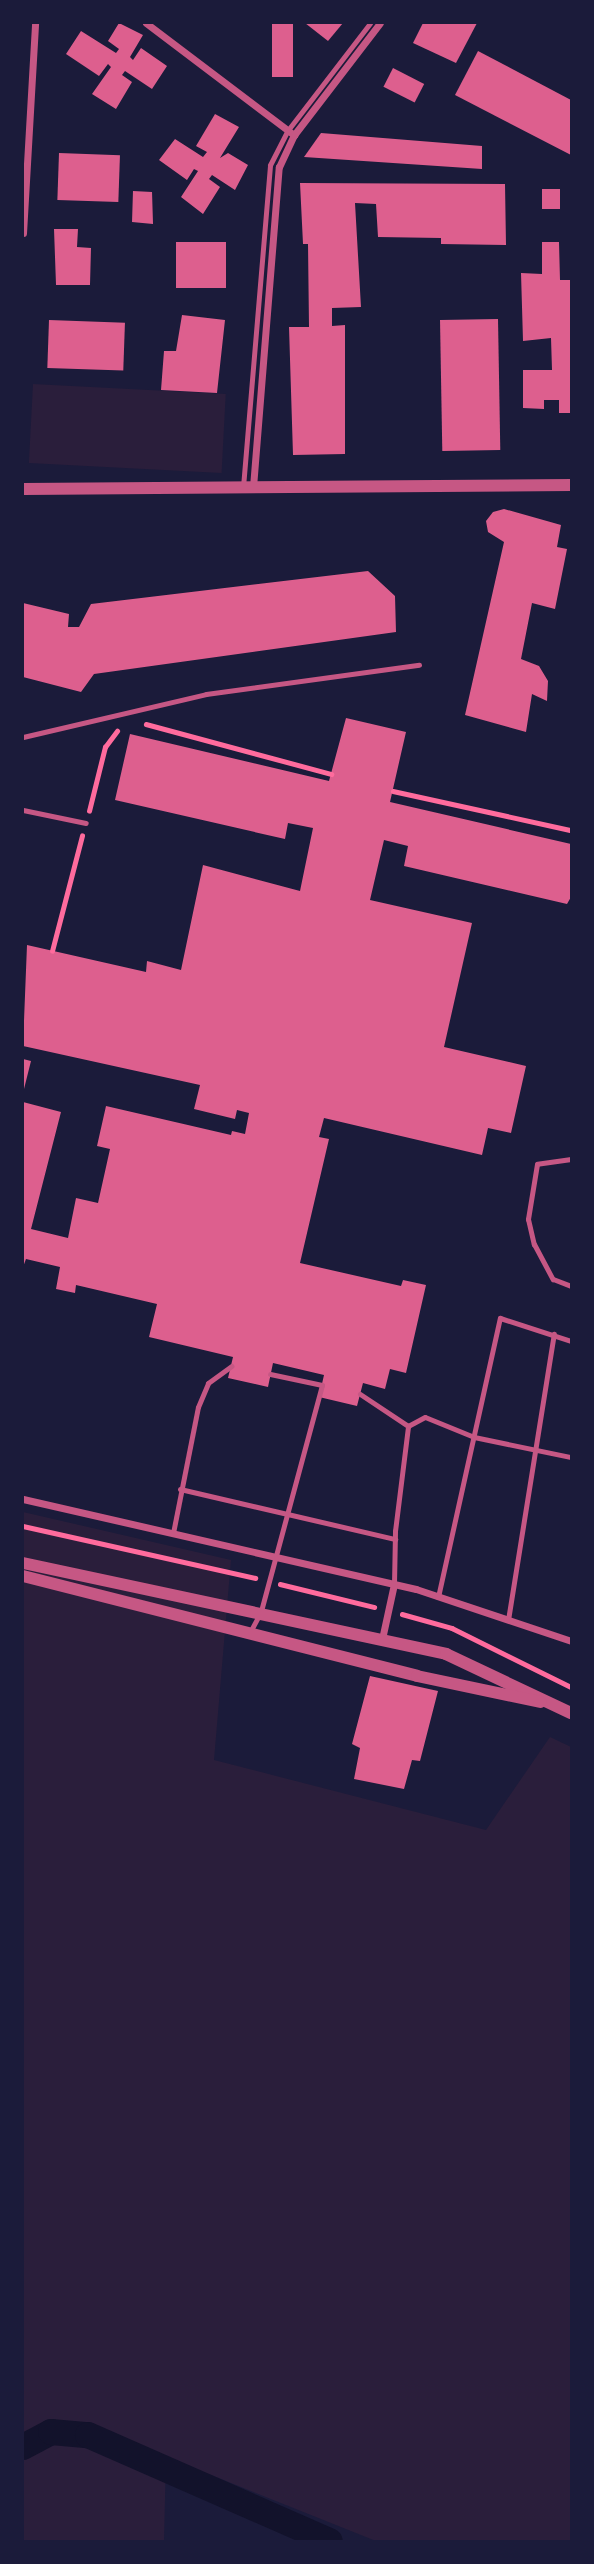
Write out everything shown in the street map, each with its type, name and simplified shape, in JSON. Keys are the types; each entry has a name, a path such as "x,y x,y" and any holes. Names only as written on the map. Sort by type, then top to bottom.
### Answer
{"street":[{"path":"23,233 35,23"},
{"path":"146,23 291,133"},
{"path":"248,487 279,167 291,133 380,23"},
{"path":"23,489 571,485"},
{"path":"23,1499 394,1584 571,1641"},
{"path":"23,1563 261,1611 458,1658 571,1713"},
{"path":"23,1576 249,1633 554,1704"},
{"path":"382,1639 394,1584"}],"lane":[{"path":"291,133 370,23"},
{"path":"23,737 205,694 419,665"},
{"path":"23,810 86,822"},
{"path":"571,1159 537,1164 528,1219 534,1244 553,1279 571,1286"},
{"path":"438,1597 500,1318 571,1341"},
{"path":"508,1619 554,1334"},
{"path":"173,1533 180,1489 208,1384 231,1366"},
{"path":"249,1633 261,1611 322,1385 270,1374"},
{"path":"360,1394 408,1426"},
{"path":"408,1426 425,1417 474,1437 571,1457"},
{"path":"394,1584 395,1539 408,1426"},
{"path":"180,1489 395,1539"}],"path":[{"path":"136,726 146,724 331,774"},
{"path":"52,951 105,747 117,731 127,729"},
{"path":"393,791 571,830"},
{"path":"23,1526 268,1581 452,1628 571,1687"}],"shaded area":[{"path":"33,384 226,394 222,473 29,463"},
{"path":"23,1512 231,1560 214,1760 486,1830 550,1737 571,1747 571,2541 376,2541 166,2457 164,2541 23,2541"}],"building":[{"path":"119,23 143,35 130,57 133,60 141,48 167,66 152,89 125,71 122,75 132,82 116,109 92,94 111,67 108,64 99,76 66,54 81,31 116,53 119,49 108,41"},
{"path":"272,23 293,23 293,77 272,77"},
{"path":"305,23 343,23 328,41"},
{"path":"423,23 477,23 456,63 413,43"},
{"path":"478,51 571,100 571,155 455,95"},
{"path":"393,68 424,84 415,103 383,87"},
{"path":"215,114 239,127 220,158 228,153 248,165 235,190 212,175 209,179 220,187 203,214 181,197 198,171 194,169 187,180 159,160 175,139 203,157 207,152 196,146"},
{"path":"321,133 482,146 482,169 304,157"},
{"path":"59,153 120,155 118,202 57,200"},
{"path":"300,183 505,184 506,245 441,244 441,238 378,237 376,204 355,203 361,307 332,308 332,326 345,325 345,454 293,455 289,327 309,327 308,244 303,244"},
{"path":"542,189 560,189 560,209 542,209"},
{"path":"133,191 152,192 153,224 132,222"},
{"path":"54,229 78,229 77,247 91,248 90,285 56,285"},
{"path":"176,242 226,242 226,288 176,288"},
{"path":"542,242 559,242 560,280 571,280 571,413 559,413 559,400 544,400 544,409 523,408 523,370 552,370 551,338 523,341 521,273 542,274"},
{"path":"182,315 225,320 217,393 161,390 164,351 176,351"},
{"path":"498,319 500,450 442,451 440,320"},
{"path":"49,320 125,323 123,371 47,368"},
{"path":"504,509 561,525 557,547 567,549 555,609 532,603 521,659 539,666 548,681 547,701 532,694 526,732 465,715 504,542 488,532 486,521 493,512"},
{"path":"368,571 395,596 396,632 94,674 81,692 23,677 23,603 69,614 68,627 79,627 91,604"},
{"path":"346,718 406,732 390,802 571,844 571,897 567,904 404,866 408,846 384,840 370,900 472,923 444,1047 526,1066 511,1133 488,1128 482,1155 324,1118 319,1137 329,1139 300,1263 401,1286 403,1280 426,1285 406,1373 390,1369 385,1389 363,1383 357,1406 319,1397 324,1375 273,1363 268,1387 228,1378 233,1357 149,1337 157,1304 76,1285 75,1293 56,1289 60,1267 26,1259 23,1267 23,1102 61,1112 31,1229 68,1238 76,1198 98,1203 110,1149 97,1146 106,1106 231,1135 232,1131 245,1134 249,1113 237,1110 235,1119 194,1109 200,1085 23,1046 27,945 146,972 147,961 181,970 203,865 300,891 313,828 288,823 285,839 115,800 130,734 329,781"},
{"path":"23,1059 31,1061 24,1089 23,1089"},
{"path":"370,1676 438,1691 420,1761 412,1760 404,1789 354,1779 360,1748 352,1744"}],"waterway":[{"path":"23,2447 51,2432 88,2435 330,2541"}]}
